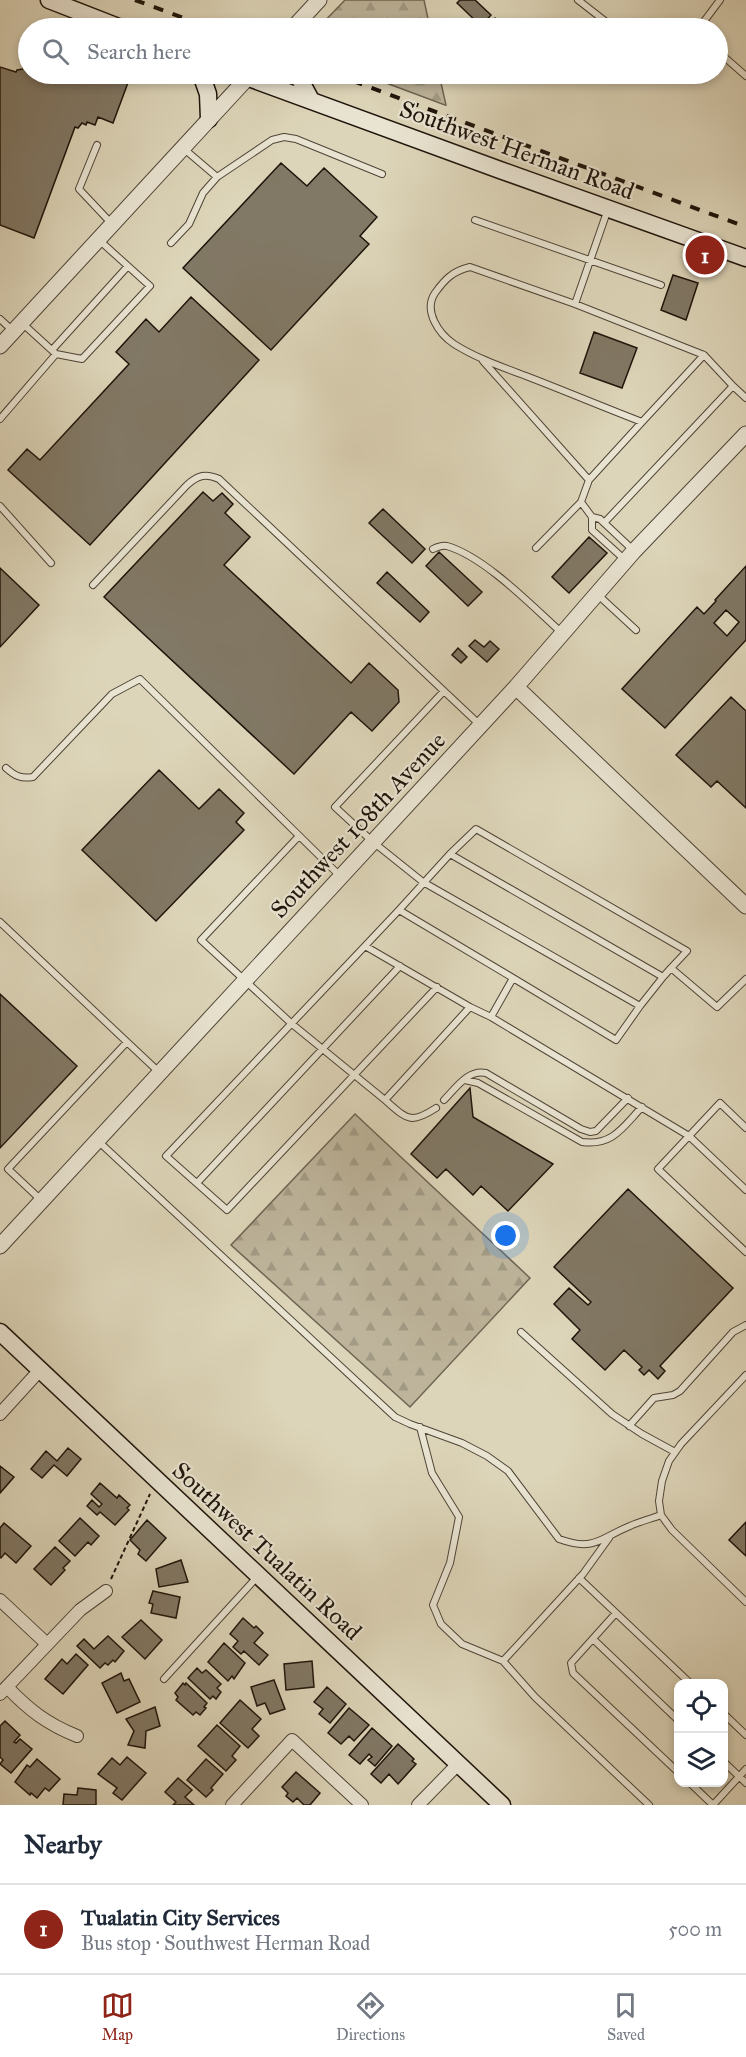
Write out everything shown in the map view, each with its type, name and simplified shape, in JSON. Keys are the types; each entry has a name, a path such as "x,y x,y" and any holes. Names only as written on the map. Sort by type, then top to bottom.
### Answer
{"main road":[{"path":"49,0 95,18"},
{"path":"204,84 208,94 209,119"},
{"name":"Southwest Herman Road","path":"269,84 746,258"},
{"path":"302,84 311,100"},
{"name":"Southwest Tualatin Road","path":"0,1332 502,1805"}],"street":[{"path":"302,18 319,0"},
{"path":"0,346 183,148 238,84"},
{"name":"Southwest 108th Avenue","path":"0,1246 516,687 630,556 746,434"},
{"path":"516,687 746,906"},
{"path":"0,1414 40,1370"},
{"path":"77,1736 55,1727 3,1690 84,1606 106,1591"},
{"path":"0,1600 46,1643"},
{"path":"232,1805 292,1740 362,1805"},
{"path":"418,1805 458,1764"}],"lane":[{"path":"578,0 601,18"},
{"path":"706,18 720,0"},
{"path":"728,60 746,76"},
{"path":"171,243 189,224 203,193 217,177 272,140 284,136 382,174"},
{"path":"97,146 79,189 112,224"},
{"path":"183,148 217,177"},
{"path":"575,304 609,209"},
{"path":"475,219 661,285"},
{"path":"0,319 18,327 54,352 82,359 150,285 98,240"},
{"path":"0,419 128,266"},
{"path":"642,422 481,358 453,343 434,322 430,309 432,298 444,279 456,270 470,267 575,304 704,355 746,398"},
{"path":"536,549 581,502 589,480 704,355"},
{"path":"481,358 589,480"},
{"path":"604,523 733,386"},
{"path":"93,585 187,485 196,477 209,475 219,480 480,726"},
{"path":"581,502 592,518 592,530 630,556"},
{"path":"0,506 51,563"},
{"path":"592,518 600,519 630,556"},
{"path":"433,549 446,546 479,562 528,601 562,633"},
{"path":"597,593 636,630"},
{"path":"6,768 15,776 33,777 112,694 140,679 341,877"},
{"path":"444,692 335,807 373,842 423,882 640,1006"},
{"path":"399,910 616,1040 640,1006 687,951 476,829 423,882 166,1156 227,1210 437,987"},
{"path":"299,836 201,940 292,1024 402,1115 412,1119 421,1118 436,1108"},
{"path":"450,854 663,978"},
{"path":"0,922 160,1073"},
{"path":"365,946 491,1017 688,1136 746,1190"},
{"path":"197,1184 400,966"},
{"path":"671,968 717,1007 746,979"},
{"path":"491,1017 513,978"},
{"path":"385,1100 470,1006"},
{"path":"42,1200 8,1169 127,1042"},
{"path":"444,1100 471,1074 486,1073 581,1129 590,1132 602,1126 628,1098"},
{"path":"465,1080 478,1083 582,1142 608,1140 642,1107"},
{"path":"746,1128 720,1103 658,1169 746,1252"},
{"path":"97,1140 395,1417 462,1443 487,1456 508,1471 560,1539 583,1544 609,1538 629,1526 662,1515"},
{"path":"629,1426 654,1398 673,1395 680,1391 733,1332 746,1324"},
{"path":"521,1332 591,1397 629,1426 675,1452"},
{"path":"746,1376 675,1452 662,1481 659,1501 662,1515 672,1530 746,1602"},
{"path":"420,1427 432,1473 459,1517 450,1563 433,1605 441,1624 462,1644 503,1660 535,1697 649,1805"},
{"path":"503,1660 579,1578 609,1538"},
{"path":"164,1678 258,1575"},
{"path":"579,1578 687,1679"},
{"path":"616,1613 571,1663 573,1673 674,1768"},
{"path":"592,1639 674,1716"},
{"path":"728,1719 746,1735"},
{"path":"728,1767 746,1783"},
{"path":"695,1787 713,1805 746,1769"}],"path":[{"path":"106,1591 157,1481"}],"green space":[{"path":"345,0 424,0 428,18 328,18"},
{"path":"389,84 441,84 445,105"},
{"path":"355,1114 530,1278 410,1407 231,1245"}],"building":[{"path":"460,0 475,0 491,15 488,18 473,18 457,3"},
{"path":"0,67 16,72 17,70 18,84 128,84 113,123 98,117 95,125 87,122 86,125 82,123 78,128 75,127 34,238 0,225"},
{"path":"281,163 307,186 324,168 377,217 360,236 369,244 271,350 183,268"},
{"path":"673,275 698,283 686,320 661,310"},
{"path":"191,297 259,360 90,545 8,470 27,449 40,460 129,364 116,352 146,319 159,332"},
{"path":"594,332 637,348 622,388 580,373"},
{"path":"203,492 213,501 222,493 233,504 225,513 250,537 224,565 351,683 369,663 398,690 399,702 372,731 351,712 294,774 104,597"},
{"path":"383,509 425,549 412,563 369,523"},
{"path":"589,537 607,553 569,593 552,577"},
{"path":"439,552 482,592 468,606 426,566"},
{"path":"746,566 746,640 665,728 622,689 697,607 704,614","holes":["726,610 739,622 727,636 714,623"]},
{"path":"0,568 39,605 0,647"},
{"path":"387,572 429,612 420,622 377,583"},
{"path":"475,640 484,647 490,641 499,649 487,662 469,646"},
{"path":"458,648 467,657 461,663 452,655"},
{"path":"731,697 746,711 746,808 717,781 711,787 676,755"},
{"path":"159,770 199,809 219,789 244,813 236,822 244,830 156,921 82,850"},
{"path":"0,994 77,1066 0,1148"},
{"path":"470,1088 473,1117 553,1164 508,1211 481,1186 473,1195 446,1169 437,1178 411,1154"},
{"path":"628,1189 733,1288 660,1366 665,1371 658,1379 649,1370 644,1375 639,1370 642,1367 624,1350 605,1370 572,1339 580,1330 554,1304 569,1288 588,1305 591,1302 554,1267"},
{"path":"68,1448 81,1459 67,1476 54,1465 42,1478 31,1469 46,1451 57,1461"},
{"path":"0,1466 14,1477 0,1493"},
{"path":"100,1483 117,1498 119,1495 130,1505 127,1508 129,1510 115,1525 100,1512 97,1515 87,1506 92,1500 99,1507 102,1504 91,1494"},
{"path":"80,1518 99,1536 91,1545 88,1542 75,1556 59,1541"},
{"path":"147,1520 166,1538 146,1561 138,1554 140,1550 130,1540"},
{"path":"746,1522 746,1556 729,1540"},
{"path":"4,1523 31,1546 16,1563 5,1553 0,1557 0,1528"},
{"path":"55,1547 70,1561 51,1585 34,1569"},
{"path":"181,1560 188,1582 159,1587 156,1569"},
{"path":"153,1591 180,1597 176,1618 151,1613 153,1604 149,1603"},
{"path":"243,1618 263,1633 254,1643 268,1655 259,1665 244,1651 241,1654 233,1647 238,1641 230,1634"},
{"path":"141,1620 162,1640 145,1659 122,1637"},
{"path":"108,1636 124,1651 115,1662 113,1660 108,1665 105,1663 100,1668 77,1646 84,1639 94,1649"},
{"path":"224,1643 245,1663 234,1679 232,1676 228,1681 208,1662"},
{"path":"76,1654 88,1665 63,1694 45,1679 62,1659 67,1664"},
{"path":"312,1661 314,1687 286,1690 284,1664"},
{"path":"197,1668 202,1673 206,1670 221,1684 217,1688 221,1692 216,1699 213,1696 210,1699 188,1678"},
{"path":"121,1673 124,1681 129,1679 140,1702 117,1713 102,1683"},
{"path":"274,1680 285,1709 270,1714 265,1703 257,1706 251,1687"},
{"path":"183,1683 185,1685 186,1683 207,1703 200,1715 196,1712 193,1715 176,1700 178,1697 175,1693"},
{"path":"327,1687 346,1704 330,1723 319,1714 323,1709 314,1702"},
{"path":"240,1700 261,1719 252,1729 259,1736 248,1748 220,1723"},
{"path":"155,1707 160,1726 146,1731 145,1748 128,1745 134,1731 126,1719"},
{"path":"349,1708 369,1725 354,1741 349,1736 341,1744 328,1733"},
{"path":"5,1721 20,1735 14,1742 20,1739 32,1749 11,1773 0,1764 3,1760 0,1757 0,1726"},
{"path":"217,1725 240,1746 232,1756 236,1760 226,1771 198,1746"},
{"path":"372,1728 392,1746 375,1766 368,1760 372,1757 369,1754 360,1764 349,1755"},
{"path":"398,1744 414,1759 412,1761 416,1764 398,1784 389,1774 381,1783 371,1774"},
{"path":"127,1757 146,1773 122,1800 113,1793 117,1788 98,1774 112,1758 120,1765"},
{"path":"37,1759 60,1779 49,1791 45,1788 37,1798 15,1782 27,1765 30,1767"},
{"path":"206,1759 223,1774 206,1797 187,1780"},
{"path":"296,1772 320,1793 310,1805 304,1805 297,1798 293,1802 286,1796 288,1793 282,1787"},
{"path":"178,1778 192,1790 185,1797 194,1805 173,1805 176,1802 165,1792"},
{"path":"78,1788 96,1790 96,1805 63,1805 64,1794 77,1795"}],"railway":[{"path":"135,0 184,18"},
{"path":"361,84 746,227"}],"place":[{"name":"Tualatin City Services","path":"705,255"}]}
